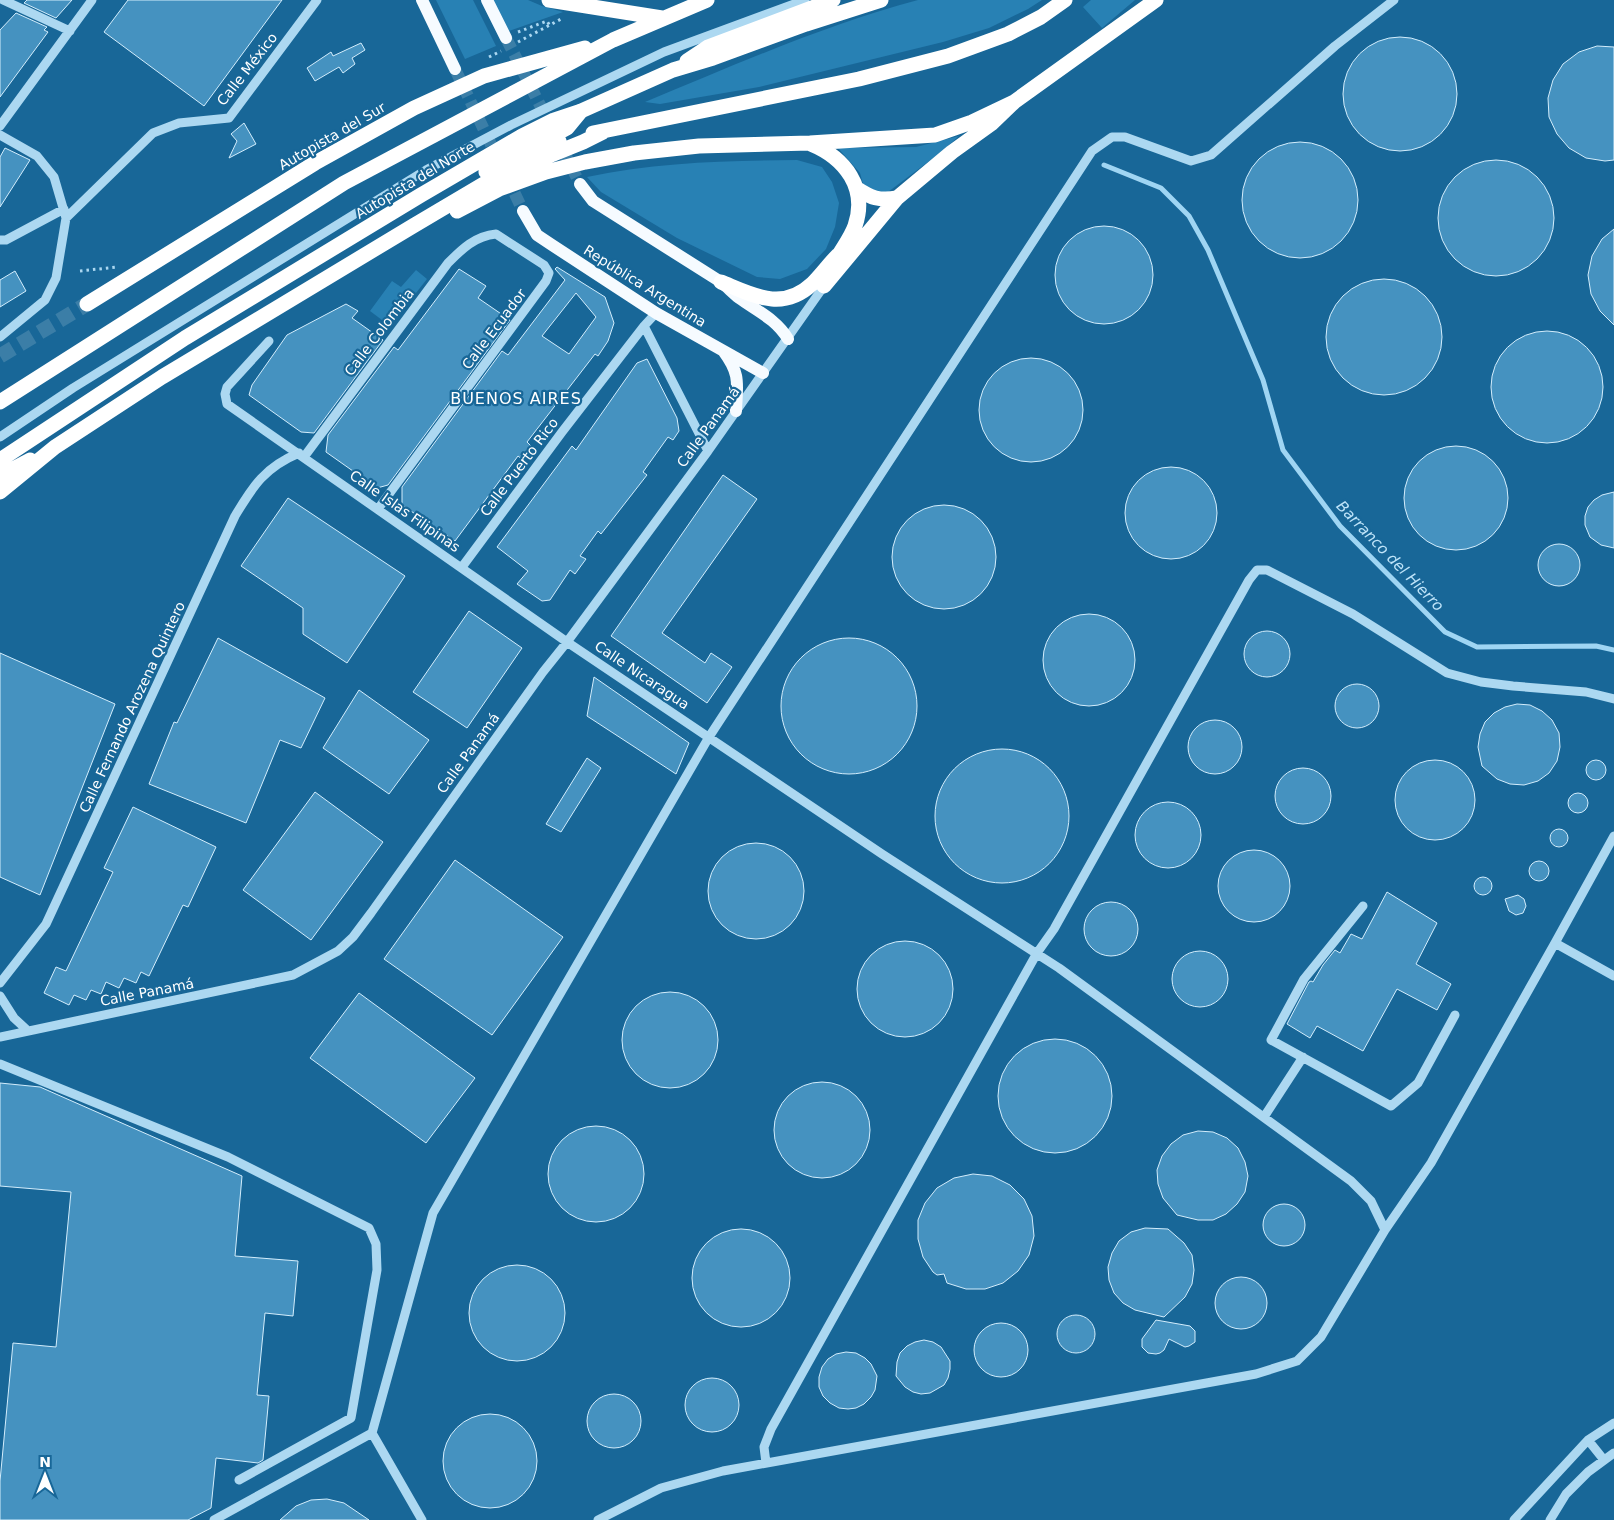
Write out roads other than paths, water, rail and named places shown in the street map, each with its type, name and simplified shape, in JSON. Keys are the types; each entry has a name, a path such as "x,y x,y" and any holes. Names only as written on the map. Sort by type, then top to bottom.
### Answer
{"highway":[{"path":"549,0 662,18"},
{"name":"Autopista del Norte","path":"0,402 344,183 613,40 707,0"},
{"path":"673,70 708,46 833,0"},
{"name":"Autopista del Norte","path":"0,460 185,338 421,195 530,132 673,70 881,0"},
{"path":"519,154 582,134 603,132 859,79 948,56 1008,34 1041,17 1065,0"},
{"path":"824,286 897,198 952,152 991,124 1014,102 1156,0"},
{"name":"Autopista del Sur","path":"87,304 315,163 414,108 484,76 613,40"},
{"path":"413,226 454,212 499,189 546,172 585,162 634,152 699,146 810,143 935,135 972,122 1014,102"},
{"path":"413,226 443,196 567,128 581,111"},
{"path":"0,476 55,447 162,377 494,178 603,132"},
{"path":"810,143 826,150 838,159 850,174 856,188 858,203 855,227 839,254 824,286"},
{"path":"856,188 869,196 885,200 897,198"},
{"path":"721,282 756,296 783,300 797,295 811,284 839,254"},
{"path":"0,396 25,386"},
{"path":"0,492 55,447"}],"main road":[{"path":"422,0 455,69"},
{"path":"487,0 506,38"},
{"path":"580,184 593,202 721,282 738,297 771,319 783,330 788,339"},
{"name":"República Argentina","path":"523,211 538,235 656,313 763,373"},
{"path":"722,350 735,368 738,381 736,411"}],"street":[{"path":"3,0 70,31"},
{"path":"0,126 92,0"},
{"name":"Calle México","path":"0,240 6,240 65,214 153,133 179,123 229,118 317,0"},
{"path":"0,437 73,388 426,170 510,125 664,52 804,0"},
{"path":"422,1520 372,1433 433,1213 710,737 1092,151 1112,137 1125,137 1191,161 1211,155 1335,46 1394,0"},
{"path":"0,135 37,156 54,177 65,214 56,278 45,300 0,337"},
{"name":"Calle Ecuador","path":"378,509 546,281 549,273 544,265 496,234 487,235"},
{"name":"Calle Colombia","path":"301,455 448,263 463,247 487,235"},
{"name":"Calle Panamá","path":"0,1037 293,976 338,951 353,937 371,913 543,672 708,451 824,286"},
{"name":"Calle Puerto Rico","path":"462,568 562,432 656,313"},
{"path":"644,326 708,451"},
{"name":"Calle Islas Filipinas","path":"269,341 227,387 225,394 227,404 567,642"},
{"name":"Calle Fernando Arozena Quintero","path":"0,983 46,924 235,516 250,490 261,477 285,458 301,455"},
{"path":"766,1463 764,1447 771,1429 1037,952 1054,929 1249,580 1257,570 1267,570 1353,614 1447,673 1481,682 1586,692 1614,699"},
{"name":"Calle Nicaragua","path":"567,642 882,854 1037,952 1352,1181 1371,1200 1385,1230"},
{"path":"598,1520 661,1488 723,1471 1256,1374 1297,1361 1321,1337 1385,1230 1430,1162 1614,836"},
{"path":"1363,906 1304,979 1271,1040 1391,1106 1418,1083 1455,1015"},
{"path":"1555,943 1614,976"},
{"path":"0,996 14,1018 27,1030"},
{"path":"1264,1117 1303,1057"},
{"path":"0,1064 228,1157 369,1228 376,1244 377,1270 351,1418 239,1480"},
{"path":"1514,1520 1588,1440 1614,1423"},
{"path":"214,1520 372,1433"},
{"path":"1588,1440 1604,1460"},
{"path":"1550,1520 1566,1494 1588,1472 1614,1452"}],"waterway":[{"name":"Barranco del Hierro","path":"1104,165 1161,188 1189,216 1208,250 1263,380 1283,450 1340,526 1445,632 1477,647 1596,646 1614,650"}],"tunnel":[{"path":"506,38 580,184"},
{"path":"455,69 498,159"},
{"path":"507,177 523,211"},
{"path":"0,356 87,304"}],"district":[{"name":"BUENOS AIRES","path":"516,398"}]}
